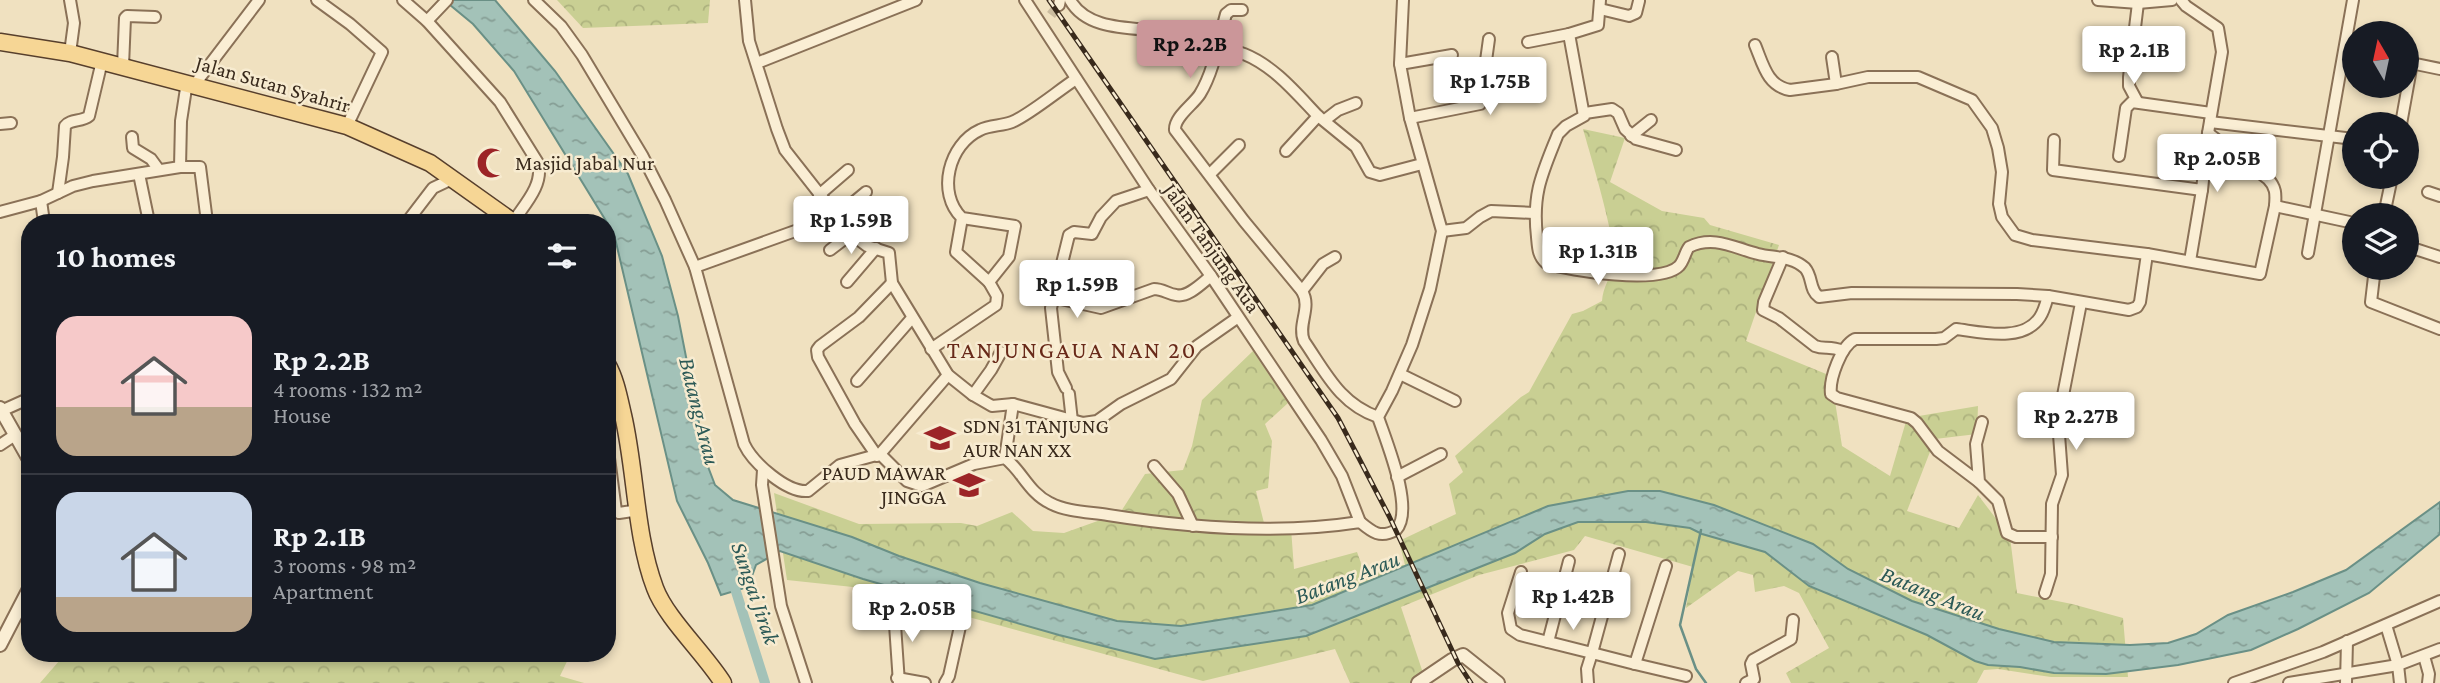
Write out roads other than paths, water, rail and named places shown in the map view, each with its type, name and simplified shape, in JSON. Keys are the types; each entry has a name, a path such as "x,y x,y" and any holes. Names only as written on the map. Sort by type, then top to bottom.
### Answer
{"main road":[{"name":"Jalan Sutan Syahrir","path":"0,42 70,53 347,126 430,163 502,214"},
{"path":"616,386 628,434 644,546 658,596 723,683"}],"street":[{"path":"70,0 74,23 70,53"},
{"path":"180,167 181,121 191,83 259,0"},
{"path":"317,0 382,52 347,126"},
{"path":"403,0 427,21 500,102 538,163 538,183 518,214"},
{"path":"534,0 561,26 582,55 642,155 695,267 744,444 752,459 763,470 790,486 807,492 840,465 854,459 879,455 948,375"},
{"path":"745,0 747,29 782,143 818,195 851,234 864,244 889,254 892,283 912,318 948,375 973,395 992,406 1013,404 1083,424 1097,421 1121,404 1171,379 1197,346 1237,318"},
{"path":"757,64 916,0"},
{"name":"Jalan Tanjung Aua","path":"1026,0 1149,190 1211,276 1321,440 1342,476 1360,522"},
{"path":"1005,458 1037,494 1055,505 1142,521 1276,529 1360,522 1379,535 1388,534 1398,528 1403,517 1398,477 1378,417 1412,345 1430,289 1442,231 1410,118 1400,64 1403,0"},
{"path":"2098,0 2138,3 2172,0"},
{"path":"2181,0 2216,26 2220,33 2222,52 2190,261"},
{"path":"2351,21 2353,0"},
{"path":"1528,43 1598,25 1600,5 1629,16 1636,12 1639,1"},
{"path":"427,21 445,2"},
{"path":"1063,2 1079,13 1104,23 1171,33 1247,55 1273,72 1356,147 1367,170 1373,174 1395,172 1423,164"},
{"path":"2137,101 2129,86 2129,77 2138,3"},
{"path":"1242,10 1231,10 1226,14 1203,88 1174,126 1244,221 1303,291 1307,304 1301,330 1304,341 1348,401 1360,410 1378,417"},
{"path":"1044,26 1051,15"},
{"path":"123,66 125,18 155,17"},
{"path":"1569,34 1585,113 1584,118 1566,126 1558,134 1538,186 1534,213 1539,255 1551,264 1647,276 1678,268 1689,247 1709,242 1722,243 1759,254 1783,257 1804,268 1810,276 1813,290 1819,297 1852,293 1920,292 2048,296 2124,310 2137,307 2141,299 2147,254"},
{"path":"1410,118 1480,104 1489,39"},
{"path":"1755,45 1769,79 1790,90 1868,77 1918,77 1966,96 1978,105 1992,128 2001,172 2000,210 2005,224 2015,235 2032,240 2147,254 2260,274 2275,205 2276,195 2272,182 2210,123"},
{"path":"1400,64 1452,55"},
{"path":"1832,57 1836,84"},
{"path":"58,193 65,125 89,116 102,61"},
{"path":"2419,64 2440,69"},
{"path":"2308,253 2328,135 2342,78"},
{"path":"989,282 1009,257 1015,226 962,218 952,206 947,181 952,163 967,141 982,129 1013,122 1076,79"},
{"path":"2119,156 2126,108 2137,101 2210,123 2342,137"},
{"path":"1286,152 1322,118 1356,103"},
{"path":"1585,113 1615,111 1631,136 1676,150"},
{"path":"1631,136 1651,120"},
{"path":"132,137 134,149 151,159 159,170"},
{"path":"2054,140 2053,170 2202,190"},
{"path":"1210,174 1239,145"},
{"path":"0,212 41,201 93,181 180,167 200,167 205,214"},
{"path":"818,195 848,170"},
{"path":"139,174 147,214"},
{"path":"413,214 433,188 452,179"},
{"path":"1072,421 1068,391 1058,372 1051,318 1052,298 1070,234 1092,234 1101,218 1116,201 1149,190"},
{"path":"695,267 836,216 866,192"},
{"path":"2428,192 2440,196"},
{"path":"41,201 43,214"},
{"path":"2275,205 2342,220"},
{"path":"1442,231 1466,228 1491,211 1534,213"},
{"path":"931,349 996,305 998,296 989,282 957,254 962,218"},
{"path":"830,250 851,234"},
{"path":"847,282 861,269 876,248"},
{"path":"2419,250 2440,257"},
{"path":"1303,291 1323,264 1335,257"},
{"path":"1783,257 1763,310 1779,318 1815,346 1830,346 1843,351"},
{"path":"1052,298 1104,308 1157,288 1177,296 1185,295 1211,276"},
{"path":"2374,280 2371,302 2440,329"},
{"path":"892,283 859,317 817,350 818,357 855,424 879,455 907,481 922,486 974,464 1005,458"},
{"path":"2048,296 2039,319 2022,330 1990,333 1956,329 1944,338 1936,339 1859,338 1850,341 1843,351 1830,391 1833,396 1910,418 1917,423 1938,452 1979,482 1998,501 2008,535 2052,537"},
{"path":"2045,593 2051,574 2052,504 2062,474 2058,421 2081,303"},
{"path":"857,381 912,318"},
{"path":"973,395 1000,352"},
{"path":"1400,374 1455,401"},
{"path":"21,402 1,410 21,445"},
{"path":"1005,458 1013,404"},
{"path":"1979,482 1976,444 1982,422"},
{"path":"0,445 15,435"},
{"path":"1398,477 1441,454"},
{"path":"1154,466 1178,494 1193,526"},
{"path":"763,470 762,485 781,606 806,683"},
{"path":"616,511 619,513 639,510"},
{"path":"1588,683 1587,669 1619,554"},
{"path":"1548,642 1569,561"},
{"path":"1635,664 1666,566"},
{"path":"1521,572 1508,613 1508,623 1515,632 1686,676"},
{"path":"2235,683 2294,663 2440,601"},
{"path":"0,645 21,604"},
{"path":"894,610 898,680 925,683"},
{"path":"1746,683 1754,679 1751,664 1753,660 1791,639 1793,620"},
{"path":"945,683 961,622"},
{"path":"2386,625 2398,665 2400,683"},
{"path":"2346,679 2347,641"},
{"path":"2294,663 2295,683 2346,679 2365,677 2440,649"},
{"path":"1418,683 1462,655 1467,656 1498,683"},
{"path":"2424,656 2429,674 2428,683"}],"water":[{"path":"444,0 495,0 555,71 628,174 662,256 678,316 707,464 715,485 733,500 852,537 980,583 1117,621 1181,626 1312,605 1548,506 1628,491 1660,491 1714,505 1813,544 1848,569 1912,601 1999,629 2054,642 2130,645 2168,643 2196,634 2228,615 2346,570 2440,502 2440,534 2369,593 2251,650 2178,665 2106,674 2054,673 1975,661 1927,635 1809,586 1765,552 1690,528 1646,522 1578,522 1545,534 1515,553 1306,636 1155,659 1059,635 863,579 780,551 756,565 748,587 721,595 677,501 616,242 616,214 602,214 514,71 473,24"}],"waterway":[{"path":"1701,530 1680,625 1696,669 1706,683"},
{"name":"Sungai Jirak","path":"732,579 765,683"}],"tunnel":[{"path":"1051,15 1059,5"}],"railway":[{"path":"1049,0 1338,418 1389,516 1458,663 1471,683"}],"place":[{"name":"Masjid Jabal Nur","path":"492,163"},
{"name":"SDN 31 TANJUNG AUR NAN XX","path":"940,438"},
{"name":"PAUD MAWAR JINGGA","path":"969,485"}],"district":[{"name":"TANJUNGAUA NAN 20","path":"1072,350"}],"water label":[{"name":"Batang Arau","path":"700,411"},
{"name":"Batang Arau","path":"1347,577"},
{"name":"Batang Arau","path":"1933,593"}]}
